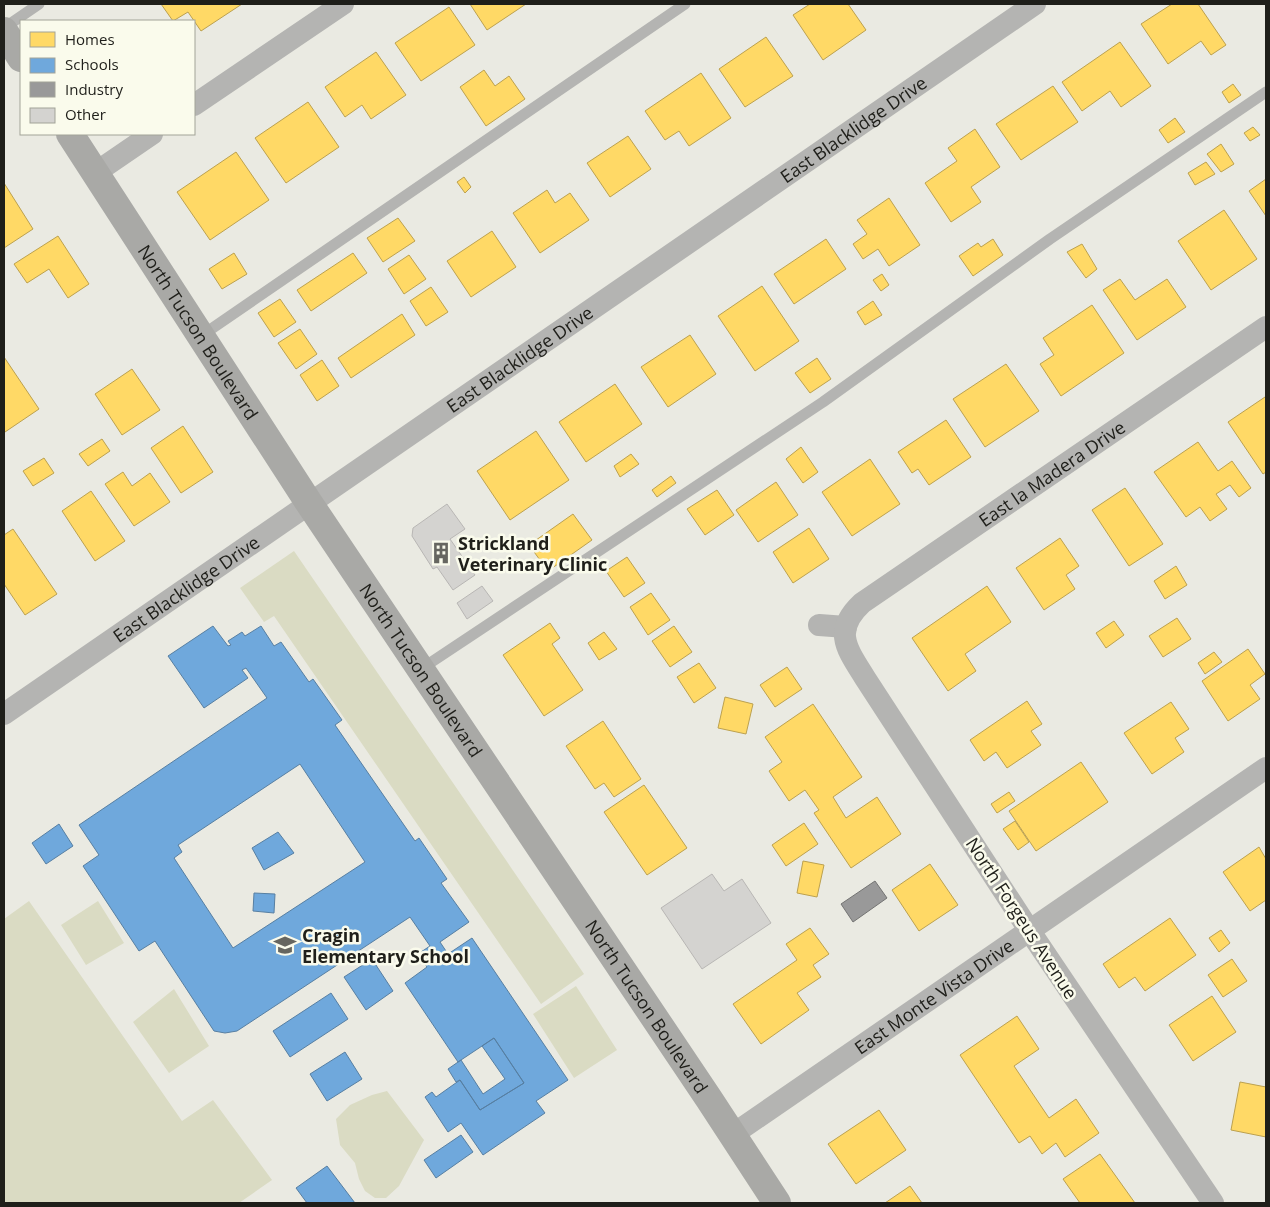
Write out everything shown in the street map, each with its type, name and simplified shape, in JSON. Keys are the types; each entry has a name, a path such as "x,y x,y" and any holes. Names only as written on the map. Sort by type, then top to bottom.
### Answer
{"main road":[{"path":"4,30 20,56"},
{"name":"North Tucson Boulevard","path":"71,135 309,502 421,669 741,1129 777,1203"}],"street":[{"path":"195,104 343,4"},
{"name":"East Blacklidge Drive","path":"4,714 309,502 1035,4"},
{"path":"95,173 151,135"},
{"name":"East la Madera Drive","path":"846,627 853,612 862,603 1266,327"},
{"path":"820,625 846,627"},
{"name":"North Forgeus Avenue","path":"846,627 845,641 848,651 1029,930 1213,1203"},
{"name":"East Monte Vista Drive","path":"741,1129 1266,768"}],"lane":[{"path":"4,30 39,4"},
{"path":"201,336 685,4"},
{"path":"421,669 823,402 1050,239 1266,92"}],"green space":[{"path":"294,551 584,974 541,1004 274,616 264,622 240,588"},
{"path":"29,901 182,1121 213,1100 272,1180 239,1203 4,1203 4,919"},
{"path":"98,901 124,943 86,965 61,925"},
{"path":"576,986 617,1050 574,1078 533,1014"},
{"path":"174,989 209,1046 169,1073 133,1022"},
{"path":"387,1091 424,1140 399,1186 386,1198 375,1198 365,1191 359,1179 355,1163 340,1145 336,1119 350,1105 372,1095"}],"building: Homes":[{"path":"161,4 242,4 201,31 188,12 172,20"},
{"path":"470,4 526,4 487,30"},
{"path":"810,4 848,4 866,30 823,60 793,15"},
{"path":"1172,4 1198,4 1226,45 1211,55 1201,41 1168,64 1141,24"},
{"path":"449,7 475,45 421,81 395,43"},
{"path":"766,37 793,76 745,107 719,69"},
{"path":"1120,42 1151,86 1121,107 1110,91 1082,111 1062,82"},
{"path":"376,52 406,95 371,119 362,105 345,117 325,87"},
{"path":"484,70 495,86 509,76 525,99 486,126 460,87"},
{"path":"701,73 731,118 689,146 679,131 665,140 645,111"},
{"path":"1233,84 1241,95 1229,103 1222,92"},
{"path":"1053,86 1078,122 1021,160 996,124"},
{"path":"308,102 339,147 286,183 255,138"},
{"path":"1175,118 1185,132 1168,143 1159,130"},
{"path":"1253,127 1260,135 1250,141 1244,133"},
{"path":"975,129 1000,167 971,187 981,202 951,222 925,183 957,161 948,148"},
{"path":"628,136 651,169 610,197 587,163"},
{"path":"1221,144 1234,164 1221,172 1207,154"},
{"path":"236,152 269,200 210,240 177,192"},
{"path":"1206,162 1215,174 1195,185 1188,173"},
{"path":"464,177 471,187 465,193 457,182"},
{"path":"1266,179 1266,216 1249,191"},
{"path":"4,183 33,229 4,248"},
{"path":"547,190 555,203 570,193 589,220 540,253 513,213"},
{"path":"889,198 920,245 889,266 878,249 863,259 853,244 867,234 857,220"},
{"path":"1224,210 1257,259 1211,290 1178,241"},
{"path":"398,218 415,241 383,262 367,238"},
{"path":"492,231 516,267 471,297 447,261"},
{"path":"58,236 89,284 68,298 49,269 27,283 14,264"},
{"path":"826,239 846,269 794,304 774,274"},
{"path":"993,239 1003,255 973,276 959,256 978,243 981,247"},
{"path":"1082,244 1097,269 1086,278 1067,252"},
{"path":"234,253 247,274 222,289 209,269"},
{"path":"353,253 367,273 311,311 297,290"},
{"path":"409,255 426,279 404,294 388,269"},
{"path":"882,274 889,285 881,291 873,280"},
{"path":"1120,279 1135,300 1167,279 1186,307 1137,340 1103,290"},
{"path":"762,286 799,341 755,371 718,316"},
{"path":"431,287 448,312 426,326 410,301"},
{"path":"280,299 296,322 274,337 258,313"},
{"path":"873,301 882,315 865,325 857,312"},
{"path":"1092,305 1124,353 1061,396 1040,364 1054,355 1043,338"},
{"path":"402,314 415,335 351,378 338,358"},
{"path":"300,329 317,354 296,369 278,343"},
{"path":"690,335 716,374 668,407 641,367"},
{"path":"4,357 39,409 5,432 4,431"},
{"path":"817,358 831,379 810,393 795,373"},
{"path":"322,360 339,386 317,401 300,375"},
{"path":"1006,364 1039,411 985,447 953,399"},
{"path":"132,369 160,410 122,435 95,394"},
{"path":"615,384 642,424 586,462 559,422"},
{"path":"1265,397 1266,472 1263,474 1228,422"},
{"path":"946,420 971,457 929,485 918,469 912,473 898,452"},
{"path":"183,426 213,472 181,493 151,448"},
{"path":"536,431 569,480 510,520 477,471"},
{"path":"102,439 110,451 88,466 79,454"},
{"path":"1198,442 1218,471 1232,461 1251,488 1239,497 1230,485 1216,494 1227,509 1210,521 1200,507 1186,517 1154,472"},
{"path":"801,447 818,472 803,483 786,459"},
{"path":"631,454 639,464 620,477 614,466"},
{"path":"44,458 54,473 33,486 23,471"},
{"path":"870,459 900,504 852,536 822,492"},
{"path":"123,472 132,486 150,473 170,502 134,526 105,484"},
{"path":"671,476 676,483 657,497 652,490"},
{"path":"776,482 798,515 758,542 736,510"},
{"path":"1125,488 1163,544 1129,566 1092,510"},
{"path":"717,490 734,515 705,535 687,509"},
{"path":"91,491 125,541 95,561 62,511"},
{"path":"573,514 592,540 548,571 529,545"},
{"path":"809,528 829,559 793,583 773,552"},
{"path":"13,529 57,594 25,615 4,584 4,535"},
{"path":"1060,538 1079,566 1066,575 1075,589 1044,610 1016,568"},
{"path":"627,557 645,583 624,597 606,571"},
{"path":"1176,566 1187,585 1165,599 1154,581"},
{"path":"987,586 1011,622 965,654 976,671 948,691 912,638"},
{"path":"651,593 670,620 648,635 630,607"},
{"path":"1177,618 1191,639 1163,657 1149,636"},
{"path":"1114,621 1124,635 1106,648 1096,633"},
{"path":"550,623 560,638 552,644 583,690 544,716 503,655"},
{"path":"674,626 692,652 670,667 652,641"},
{"path":"604,632 617,649 599,660 588,643"},
{"path":"1248,649 1265,674 1250,685 1260,699 1228,721 1202,681"},
{"path":"1214,652 1222,662 1205,674 1198,663"},
{"path":"699,663 716,688 694,703 677,677"},
{"path":"787,667 802,689 775,707 760,685"},
{"path":"725,697 753,704 746,734 718,728"},
{"path":"1027,701 1042,724 1031,731 1041,745 1007,768 996,752 984,761 970,740"},
{"path":"1171,702 1189,729 1175,738 1184,752 1152,774 1124,733"},
{"path":"813,704 862,777 833,797 846,818 877,797 901,834 851,868 814,813 819,810 805,790 789,801 769,771 782,762 765,737"},
{"path":"603,721 641,779 614,797 604,783 595,789 566,746"},
{"path":"1081,762 1108,802 1036,851 1009,811"},
{"path":"644,785 687,848 647,875 604,812"},
{"path":"1009,792 1015,801 997,813 991,804"},
{"path":"1015,821 1029,842 1018,850 1003,829"},
{"path":"804,823 818,844 786,866 772,845"},
{"path":"1259,847 1266,859 1266,900 1250,911 1223,872"},
{"path":"803,861 824,865 817,897 797,893"},
{"path":"930,864 958,905 919,931 892,890"},
{"path":"1170,918 1196,955 1145,991 1135,977 1119,988 1103,964"},
{"path":"810,928 829,954 813,965 821,977 797,993 809,1010 761,1044 733,1004 797,960 786,944"},
{"path":"1221,930 1230,943 1219,952 1209,938"},
{"path":"1232,959 1247,981 1223,997 1208,975"},
{"path":"1212,996 1236,1032 1193,1061 1169,1025"},
{"path":"1017,1016 1039,1049 1014,1066 1049,1118 1076,1099 1099,1133 1065,1157 1056,1143 1042,1154 1030,1136 1019,1143 960,1055"},
{"path":"1240,1082 1266,1087 1266,1137 1231,1130"},
{"path":"879,1110 906,1150 856,1184 828,1144"},
{"path":"1100,1154 1135,1203 1080,1203 1063,1179"},
{"path":"910,1186 922,1203 885,1203"}],"building: Schools":[{"path":"213,626 228,646 231,645 228,641 242,632 245,636 261,626 274,646 281,642 309,682 313,679 342,720 335,725 415,841 419,838 447,879 441,883 469,922 440,942 448,954 472,938 568,1080 536,1101 545,1113 483,1155 461,1123 448,1132 425,1097 432,1092 436,1097 460,1080 480,1110 524,1083 494,1038 458,1062 405,983 427,967 418,954 430,946 410,917 237,1031 225,1033 214,1031 155,941 139,951 83,866 99,855 79,825 267,698 246,668 242,670 248,678 204,708 168,656","holes":["300,764 365,862 233,948 174,858 182,852 178,845"]},
{"path":"59,824 73,846 46,864 32,843"},
{"path":"278,832 294,853 264,870 252,848"},
{"path":"254,893 275,894 274,913 253,911"},
{"path":"372,959 393,991 366,1010 344,977"},
{"path":"331,993 348,1019 290,1057 273,1031"},
{"path":"494,1038 524,1083 480,1110 460,1080 456,1082 448,1069 461,1060 483,1094 505,1079 482,1046"},
{"path":"345,1052 362,1079 327,1101 310,1074"},
{"path":"461,1135 473,1152 436,1178 424,1160"},
{"path":"327,1166 355,1203 307,1203 296,1188"}],"building: Industry":[{"path":"875,881 887,898 853,922 841,904"}],"building: Other":[{"name":"Strickland Veterinary Clinic","path":"447,504 465,529 450,539 475,575 453,590 437,567 433,569 412,536 413,528"},
{"path":"482,586 493,601 467,619 457,603"},
{"path":"712,874 724,891 742,879 771,923 702,969 661,908"}],"place":[{"name":"Strickland Veterinary Clinic","path":"441,553"},
{"name":"Cragin Elementary School","path":"285,945"}]}
